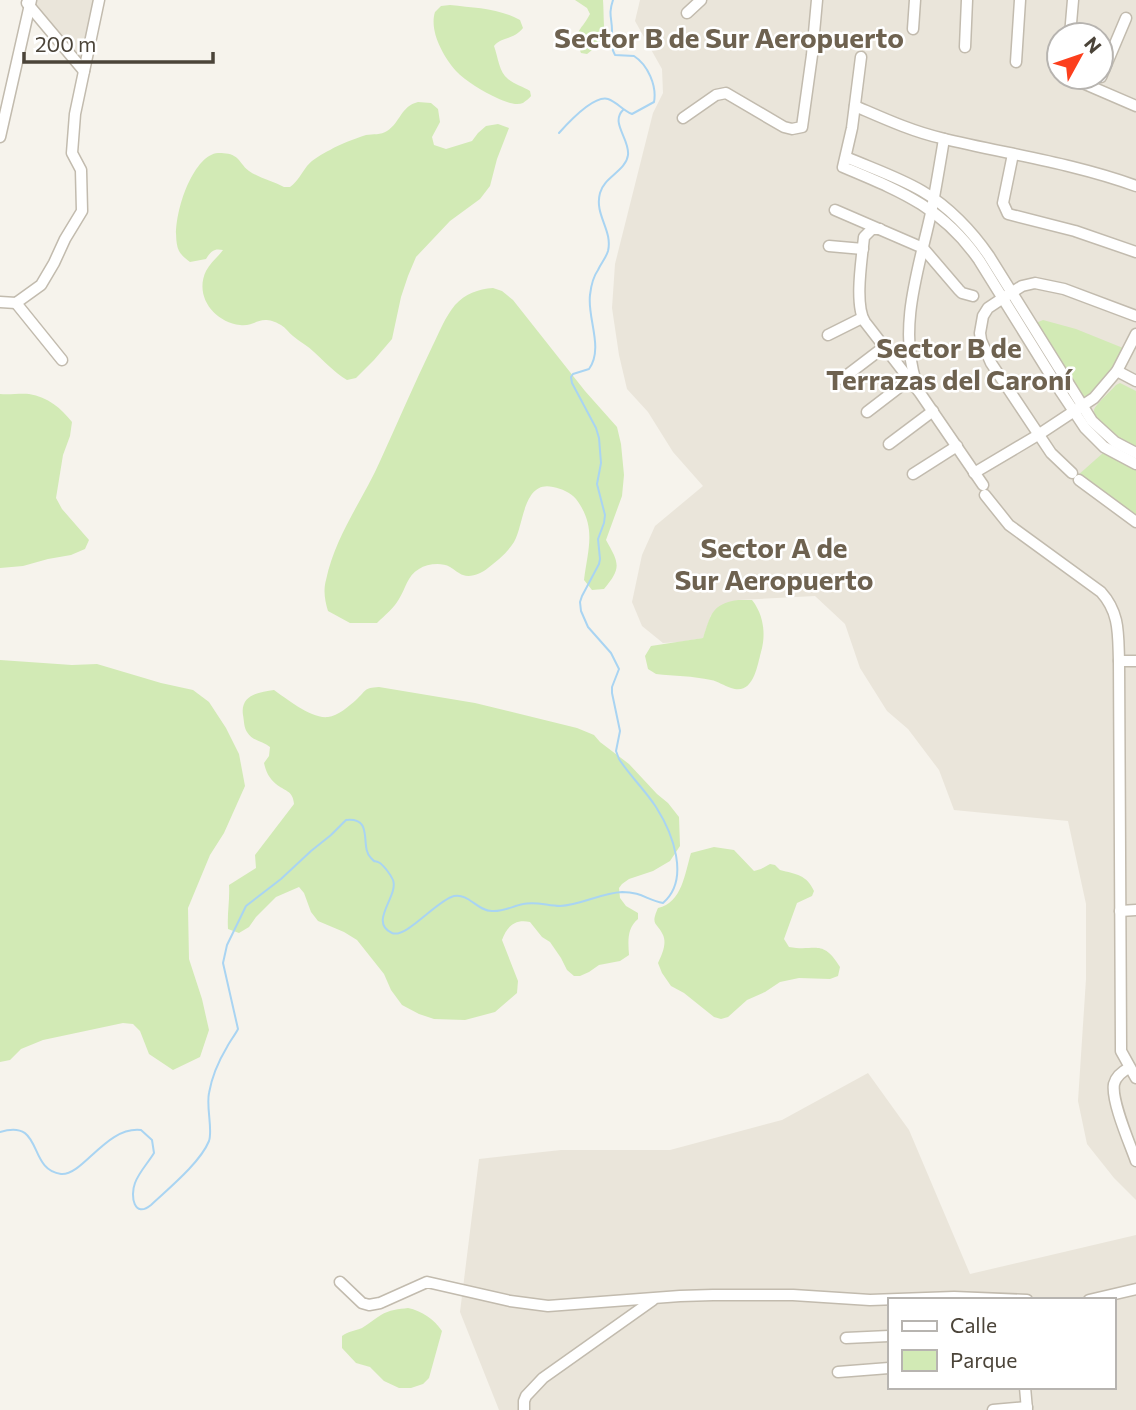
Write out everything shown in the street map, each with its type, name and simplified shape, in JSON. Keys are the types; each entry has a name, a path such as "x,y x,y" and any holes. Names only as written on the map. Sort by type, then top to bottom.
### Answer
{"street":[{"path":"0,302 16,303 41,285 82,211 81,170 72,153 75,114 99,0"},
{"path":"687,13 701,0"},
{"path":"683,118 716,95 726,93 783,127 802,127 817,0"},
{"path":"913,29 915,0"},
{"path":"965,47 967,0"},
{"path":"1016,62 1020,0"},
{"path":"1071,21 1073,0"},
{"path":"28,2 84,71"},
{"path":"0,136 28,2"},
{"path":"1115,44 1126,18"},
{"path":"844,162 861,57"},
{"path":"1101,91 1136,106"},
{"path":"855,106 944,139 1090,171 1136,186"},
{"path":"920,393 910,360 908,335 914,290 944,139"},
{"path":"1013,154 1003,203 1008,214 1083,234 1136,252"},
{"path":"844,162 901,180 933,198 959,220 978,241 1007,295 1079,410 1085,428 1110,451 1136,464"},
{"path":"844,162 932,210 951,226 1007,295"},
{"path":"835,210 923,248 959,290 973,296"},
{"path":"880,229 872,229 865,234 859,299 862,318 933,411 1010,525 1093,585 1106,597 1116,618 1119,661 1121,1051 1136,1078"},
{"path":"829,246 863,249"},
{"path":"1136,316 1063,289 1041,283 1028,284 988,308 983,316 980,333 991,363 1051,453 1076,477 1136,522"},
{"path":"16,303 62,359"},
{"path":"828,335 862,318"},
{"path":"974,473 1079,410 1101,392 1117,371 1136,334"},
{"path":"842,379 884,347"},
{"path":"1117,371 1136,381"},
{"path":"867,412 910,379"},
{"path":"1079,410 1108,437 1136,453"},
{"path":"889,443 933,411"},
{"path":"913,474 957,446"},
{"path":"1119,661 1136,661"},
{"path":"1120,911 1136,910"},
{"path":"1129,1068 1117,1077 1114,1088 1124,1129 1136,1161"},
{"path":"340,1282 362,1303 369,1305 380,1303 427,1282 538,1305 680,1296 793,1295 888,1299"},
{"path":"1097,1298 1136,1289"},
{"path":"926,1298 978,1298"},
{"path":"524,1410 526,1396 543,1378 654,1299"},
{"path":"846,1338 888,1336"},
{"path":"838,1372 888,1368"},
{"path":"993,1410 1027,1408 1025,1389"}],"shaded area":[{"path":"25,0 99,0 84,71"},
{"path":"640,0 1136,0 1136,1200 1087,1144 1078,1101 1086,979 1086,904 1068,821 954,810 939,770 908,729 887,711 860,668 845,624 815,596 738,600 711,615 703,638 680,642 663,643 642,626 632,602 642,555 655,526 703,486 673,452 648,412 627,389 612,308 615,264 653,113 663,93 662,69 635,21"},
{"path":"868,1073 909,1130 970,1274 1136,1235 1136,1410 499,1410 460,1312 479,1159 561,1150 670,1150 782,1120"}],"green space":[{"path":"575,0 603,0 606,39 587,54 581,53 577,36 590,14 587,8"},
{"path":"441,6 495,11 520,20 523,28 519,32 494,46 505,76 530,91 531,96 523,103 509,103 486,93 464,79 451,65 438,43 434,27 435,12"},
{"path":"418,102 431,103 438,109 440,122 432,137 434,145 446,149 472,141 486,126 498,124 509,128 490,186 480,199 450,221 416,257 401,297 392,339 374,360 356,378 347,380 281,325 263,320 240,325 222,319 215,313 205,298 203,280 208,268 223,250 215,250 206,259 190,262 180,252 176,241 179,211 190,179 199,166 208,157 218,153 228,154 236,157 253,173 284,187 290,187 318,157 352,140 387,131 408,107"},
{"path":"493,288 513,300 617,427 624,475 622,496 606,540 616,560 614,576 604,589 592,590 584,580 589,528 583,509 576,499 563,490 543,487 530,497 512,546 486,570 466,576 442,565 422,567 412,575 397,602 377,623 350,623 328,611 325,600 325,584 336,547 374,474 448,315 467,295"},
{"path":"1043,320 1076,329 1128,350 1083,407 1031,325"},
{"path":"1120,383 1136,391 1136,447 1111,432 1095,415 1097,405"},
{"path":"0,394 29,394 48,400 72,422 56,498 89,540 85,549 23,566 0,568"},
{"path":"1103,453 1136,470 1136,516 1077,476"},
{"path":"752,600 759,612 764,632 756,672 744,688 731,688 704,679 656,674 648,669 645,656 651,646 703,638 713,612 722,604"},
{"path":"0,660 97,664 193,690 209,702 239,754 245,786 224,833 210,855 188,908 189,959 209,1030 200,1057 173,1070 149,1054 140,1031 133,1024 123,1023 43,1040 21,1049 10,1060 0,1062"},
{"path":"379,687 475,703 577,728 594,735 629,764 668,803 679,817 680,846 670,861 653,871 629,879 619,888 620,898 626,906 638,913 638,919 629,935 629,955 620,961 599,965 580,976 574,976 567,970 550,942 542,937 530,922 516,923 509,927 502,940 518,981 517,993 495,1012 465,1020 434,1019 402,1005 384,974 357,940 318,921 299,887 276,897 249,927 239,933 228,929 229,885 256,868 255,855 294,804 290,793 276,784 267,772 264,763 269,756 270,747 249,735 246,730 244,703 252,696 274,690 307,712 328,717 336,715 368,689"},
{"path":"714,847 734,850 754,871 770,864 775,865 780,870 800,876 808,882 814,891 812,896 797,903 784,939 789,947 818,948 828,952 840,967 838,976 830,979 799,978 780,982 747,1000 728,1017 721,1019 714,1017 671,986 658,963 664,942 663,935 654,921 656,914 658,908 666,905 677,894 691,853"},
{"path":"408,1308 427,1316 442,1331 429,1378 423,1384 411,1388 399,1388 384,1381 370,1367 356,1363 342,1348 342,1336 362,1328 384,1313"}],"waterway":[{"path":"559,133 582,111 602,99 611,100 632,114 654,102 653,83 639,60 634,56 615,55 613,52 610,13 613,0"},
{"path":"0,1132 23,1132 30,1138 43,1164 61,1174 69,1173 78,1167 117,1135 141,1130 152,1140 154,1153 137,1179 133,1199 137,1208 145,1209 151,1205 191,1167 209,1141 208,1099 212,1081 221,1058 238,1029 223,963 227,945 246,906 281,879 346,820 360,823 368,853 374,861 383,866 393,880 394,886 383,916 385,928 392,933 405,930 454,896 464,897 482,908 496,911 528,903 568,905 622,892 635,893 663,903 671,893 677,869 668,829 656,807 623,765 616,751 620,731 612,687 619,669 611,653 588,627 580,602 599,564 598,539 605,515 597,484 601,463 599,438 571,377 589,369 595,352 590,292 592,282 607,254 609,243 599,201 602,187 623,165 628,155 619,126 623,110"}],"district":[{"name":"Sector B de Sur Aeropuerto","path":"729,38"},
{"name":"Sector B de Terrazas del Caroní","path":"949,364"},
{"name":"Sector A de Sur Aeropuerto","path":"774,564"}]}
